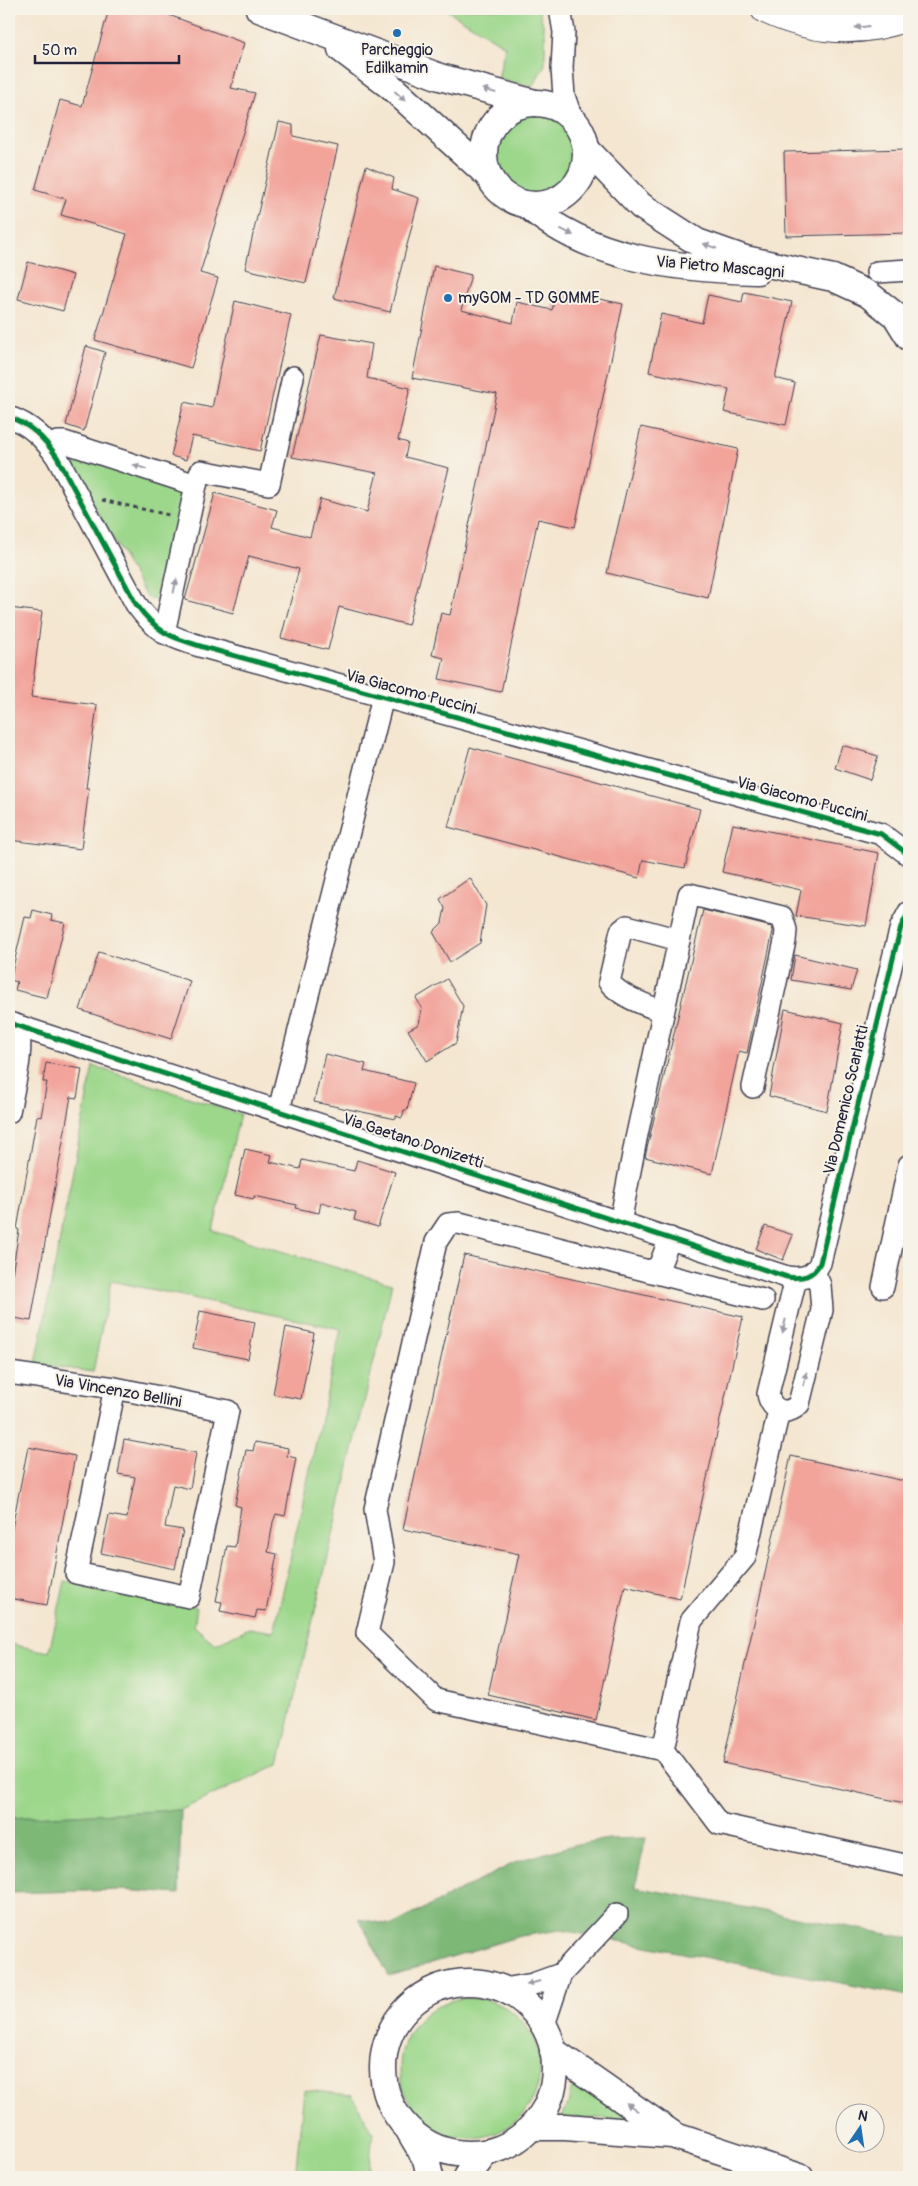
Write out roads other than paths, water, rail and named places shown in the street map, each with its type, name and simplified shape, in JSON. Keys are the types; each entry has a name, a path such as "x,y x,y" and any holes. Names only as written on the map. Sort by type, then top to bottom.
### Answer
{"highway":[{"path":"766,9 795,21 832,28 867,27 909,16"}],"main road":[{"path":"259,9 440,76 555,108 572,119 584,137 587,150 586,164 580,179 571,191 558,200 543,205 527,205 511,200 498,190 489,176 390,86 321,33"},
{"path":"489,176 484,159 486,142 492,126 504,114 519,106 536,103"},
{"name":"Via Pietro Mascagni","path":"587,150 641,206 697,242 745,259 833,278 868,294 896,316 909,337"},
{"name":"Via Pietro Mascagni","path":"527,205 546,221 593,245 650,261 728,271 808,273"},
{"path":"410,2131 432,2146 458,2153 485,2153 510,2144 532,2127 547,2104 554,2078 553,2051 544,2025 527,2004 504,1989 478,1982 450,1984 425,1993 404,2010 390,2032 383,2058 384,2085 393,2110 410,2131 426,2160 430,2177"},
{"path":"553,2051 672,2135"},
{"path":"532,2127 565,2127 672,2135 800,2177"},
{"path":"467,2177 485,2153"}],"street":[{"path":"560,9 564,32 562,68 564,96 572,119"},
{"path":"412,54 440,76"},
{"path":"536,103 548,95 555,85 562,68"},
{"path":"877,272 909,270"},
{"path":"164,633 196,485 201,471 269,484 293,377"},
{"name":"Via Giacomo Puccini","path":"9,417 31,427 47,443 57,457 136,604 146,618 164,633 203,647 881,834 909,855"},
{"path":"47,443 64,442 196,485"},
{"path":"279,1110 383,697"},
{"path":"881,834 909,835"},
{"path":"620,1223 636,1139 689,894 782,917 786,930 785,941 753,1087"},
{"name":"Via Domenico Scarlatti","path":"778,1411 770,1401 768,1394 806,1275 822,1255 907,921"},
{"path":"663,1012 630,998 615,989 609,982 621,931 627,926 679,940"},
{"path":"9,1112 21,1038 14,1025"},
{"name":"Via Gaetano Donizetti","path":"14,1025 279,1110 620,1223 806,1275"},
{"path":"883,1287 909,1165"},
{"path":"763,1300 458,1223 448,1224 436,1242 375,1509 384,1562 367,1633 436,1700 662,1750 719,1824 909,1866"},
{"path":"648,1271 659,1267 670,1238"},
{"path":"662,1750 691,1621 745,1557 778,1411 793,1410 799,1404 822,1310 820,1285 806,1275"},
{"name":"Via Vincenzo Bellini","path":"9,1374 115,1388 228,1411 189,1597 76,1573 115,1388"},
{"path":"544,2025 561,1974 617,1914"},
{"path":"504,1989 533,1984 561,1974"}],"place":[{"name":"Parcheggio Edilkamin","path":"397,33"},
{"name":"myGOM - TD GOMME","path":"448,298"}]}
